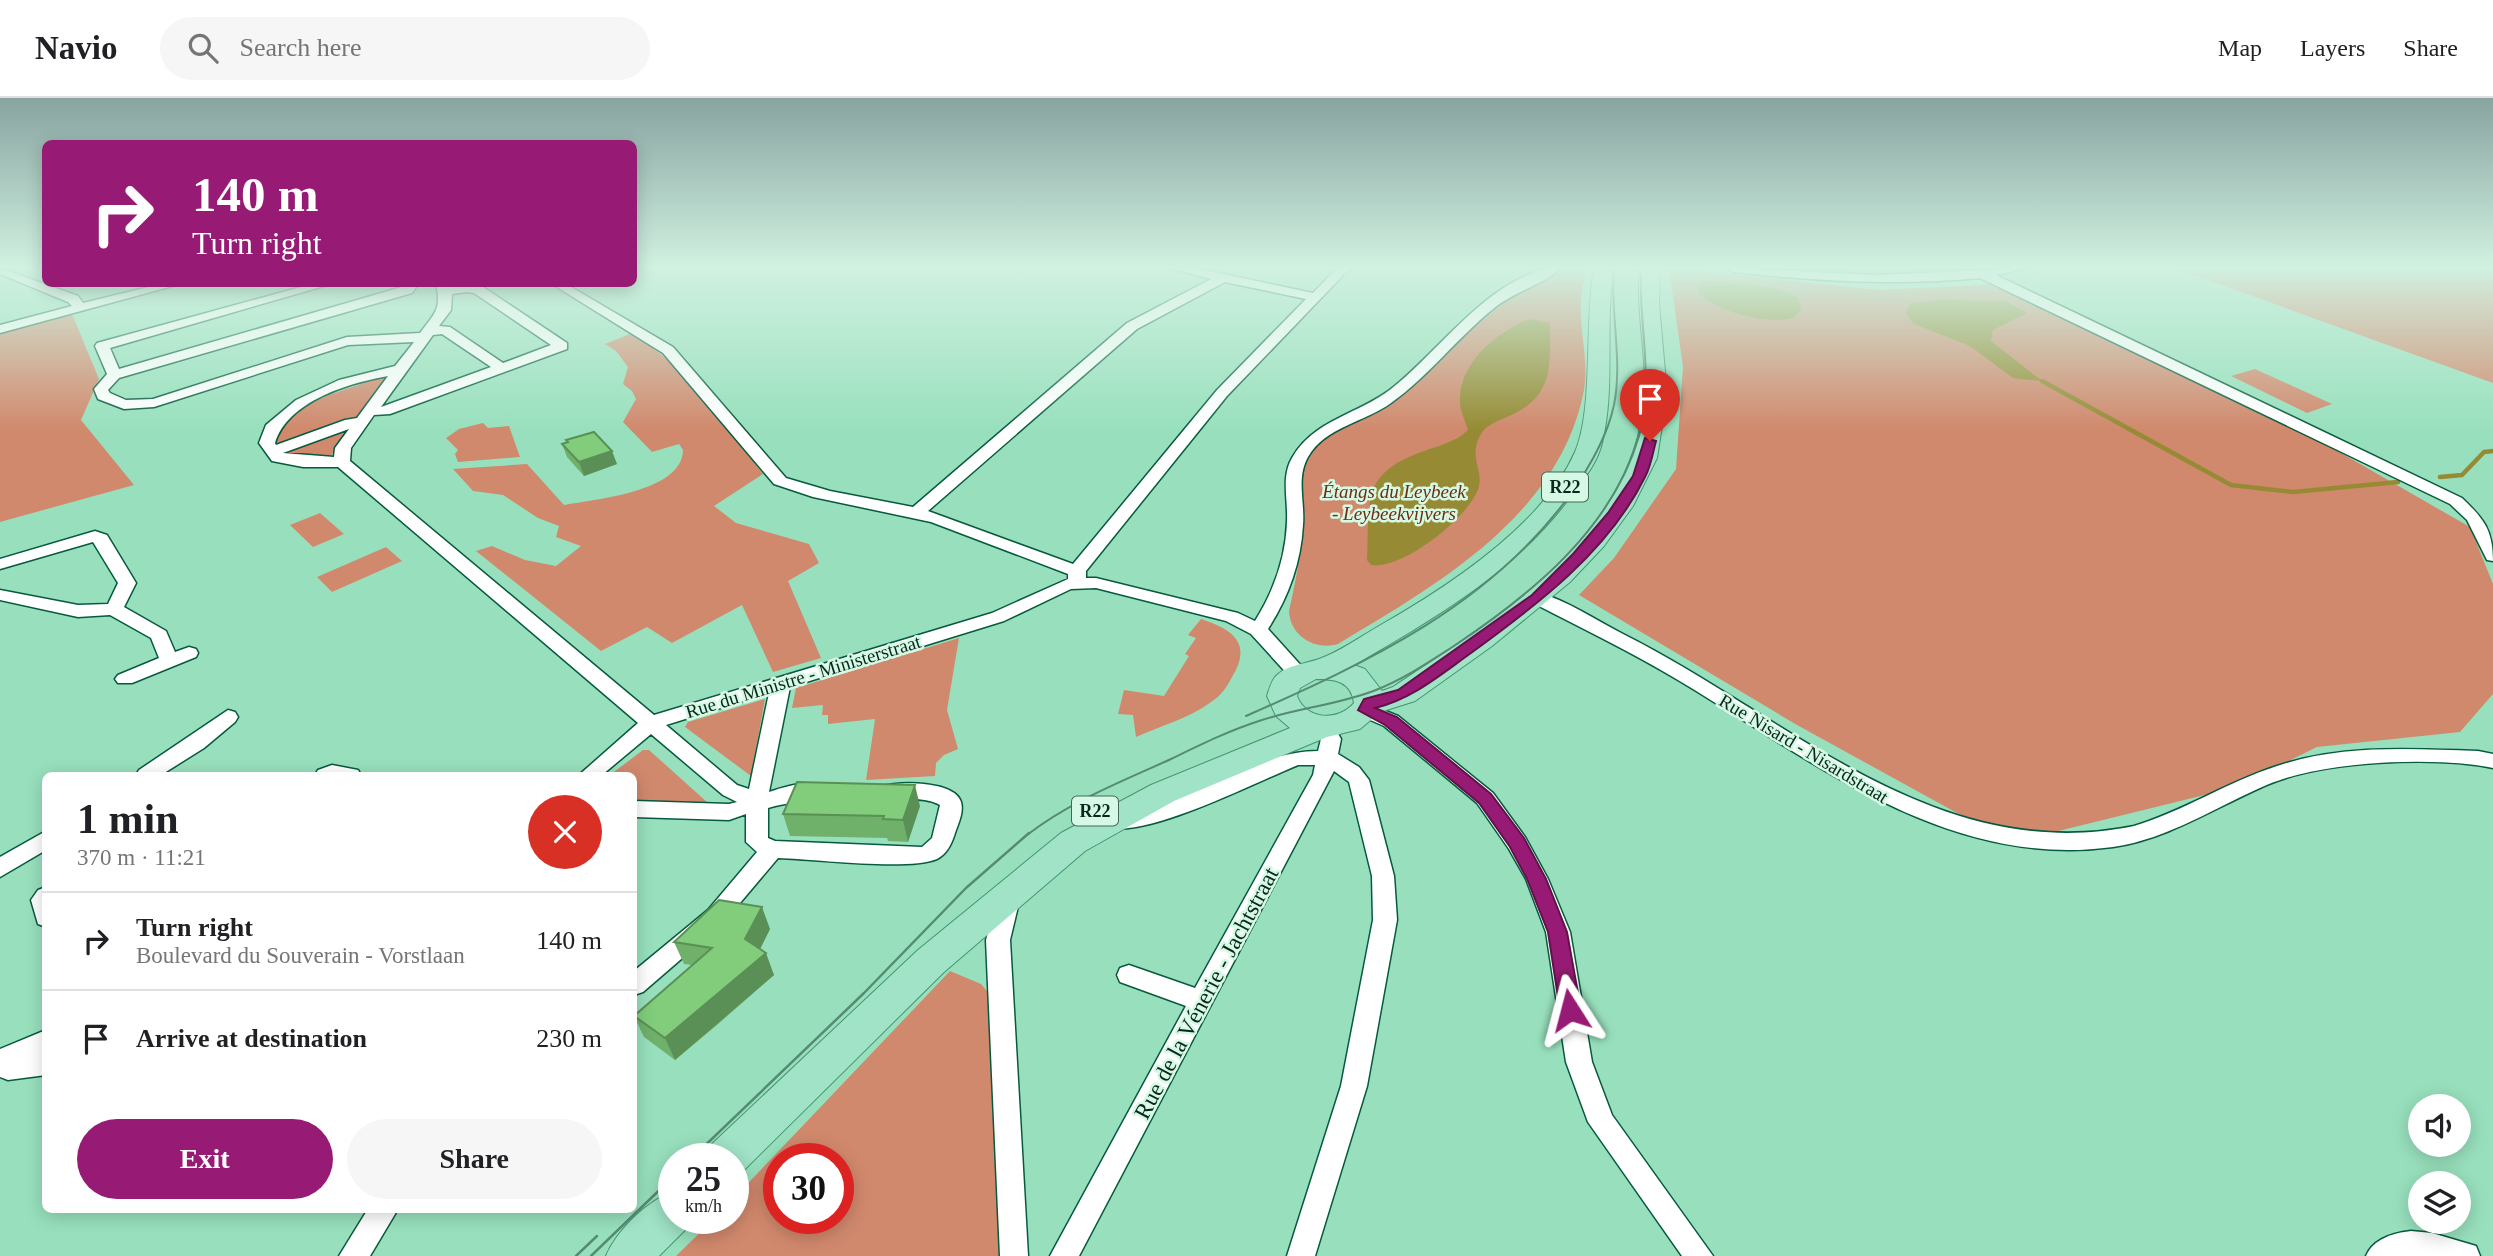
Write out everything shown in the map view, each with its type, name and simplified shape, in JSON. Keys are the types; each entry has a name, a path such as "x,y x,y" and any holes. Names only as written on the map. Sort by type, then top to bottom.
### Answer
{"main road":[{"name":"R22","path":"1311,671 1394,632 1459,591 1526,535 1571,480 1591,442 1600,322"},
{"name":"R22","path":"743,1143 931,961 967,937 1045,862 1108,821 1351,722 1368,706 1404,694 1537,598 1578,557 1613,516 1639,476 1652,428 1658,384 1651,322"},
{"path":"1317,735 1288,711 1282,696 1287,682 1311,671 1340,670 1358,678 1367,689 1368,706"},
{"name":"R22","path":"931,961 953,929 1012,872 1039,849 1092,813 1128,792 1317,735"},
{"path":"628,1256 658,1227"}],"street":[{"path":"0,329 27,322"},
{"path":"114,374 102,345 186,322"},
{"path":"295,322 114,374 101,389 103,396 124,405 154,403 347,341 445,330 501,368"},
{"path":"342,462 343,448 435,322"},
{"path":"272,452 562,346 526,322"},
{"path":"621,322 668,350 780,481 799,489 916,513 987,534 1077,577 1096,583 1260,626 1270,626 1311,671"},
{"path":"916,513 1140,322"},
{"path":"1077,577 1222,393 1291,322"},
{"path":"1260,626 1280,595 1290,557 1295,527 1294,473 1300,457 1326,429 1383,402 1471,322"},
{"path":"2084,322 2325,436 2412,482 2442,494 2474,518 2493,556"},
{"path":"400,370 374,375 287,410 276,419 267,436 272,452 288,461 342,462 730,790 757,801"},
{"path":"0,564 95,536 101,539 127,583 122,597 113,608"},
{"name":"Rue du Ministre - Ministerstraat","path":"652,722 1012,612 1077,577"},
{"path":"0,595 78,611 113,608 159,635 169,660"},
{"name":"Rue Nisard - Nisardstraat","path":"1537,598 1665,663 1871,792 1931,817 1994,835 2068,844 2114,838 2161,828 2237,788 2304,766 2379,757 2488,755"},
{"path":"125,680 189,653"},
{"path":"781,682 757,801 757,842 782,849 914,856 928,855 942,844 952,808 944,796 934,792 870,791"},
{"path":"1368,706 1391,721 1485,798 1517,843 1537,879 1558,932 1579,1062 1601,1122 1699,1256"},
{"path":"151,772 197,743 228,716"},
{"path":"593,772 652,722"},
{"path":"1301,1256 1354,1086 1385,920 1383,876 1359,780 1317,735"},
{"name":"Rue de la Vénerie - Jachtstraat","path":"1063,1256 1323,775 1317,735"},
{"path":"637,809 729,812 757,801 790,793 845,791"},
{"path":"0,867 42,841"},
{"path":"637,982 716,916 782,849"},
{"path":"1010,895 998,940 1018,1254"},
{"path":"1129,975 1202,1001"},
{"path":"42,1043 3,1060 8,1069 42,1065"},
{"path":"353,1256 381,1213"},
{"path":"2380,1256 2392,1246 2420,1244 2466,1256"}],"green space":[{"path":"42,322 75,322 99,379 81,420 134,485 0,522 0,333"},
{"name":"Étangs du Leybeek - Leybeekvijvers","path":"1481,322 1582,322 1584,390 1571,434 1549,474 1522,509 1490,541 1453,570 1415,597 1338,644 1329,646 1305,640 1294,628 1289,611 1303,531 1301,479 1305,464 1322,441 1395,400"},
{"path":"1677,322 2079,322 2271,413 2470,527 2493,584 2493,694 2460,732 2317,747 2233,788 2038,836 1977,824 1797,725 1579,595 1614,558 1676,469 1683,367"},
{"path":"2324,322 2493,322 2493,383"},
{"path":"630,334 668,360 686,378 720,416 763,474 714,506 736,523 809,544 819,563 788,581 821,658 773,672 742,605 672,643 647,627 601,651 476,551 492,546 525,560 556,566 581,546 556,537 559,526 538,518 503,495 473,491 453,469 527,464 564,505 635,491 668,475 679,464 683,450 679,444 652,452 623,422 636,399 632,391 623,384 628,367 616,351 605,344"},
{"path":"2255,369 2332,404 2307,413 2231,376"},
{"path":"381,377 386,378 330,457 297,456 283,450 273,436 283,424 307,405"},
{"path":"483,423 488,428 509,426 520,457 458,462 455,454 458,450 446,438 459,429"},
{"path":"320,513 344,534 313,547 290,525"},
{"path":"386,547 402,561 332,592 317,577"},
{"path":"1201,619 1230,633 1240,646 1238,665 1230,681 1215,700 1203,708 1136,737 1133,715 1118,714 1124,690 1164,696 1189,656 1185,654 1196,638 1188,635"},
{"path":"959,638 947,710 958,749 944,755 936,763 935,776 866,780 875,719 828,724 828,715 822,715 823,705 792,708 796,688"},
{"path":"765,699 751,776 685,727 688,722"},
{"path":"643,750 649,750 707,802 637,801 637,772 614,772"},
{"path":"950,971 981,984 1002,1009 1007,1256 676,1256 699,1234 749,1234 749,1182 763,1167 763,1234 854,1234 854,1143 786,1143"}],"shaded area":[{"path":"1913,322 2009,322 1993,330 1991,341 2042,381 2013,378 1970,346"},
{"path":"1550,323 1549,367 1541,390 1534,400 1522,409 1483,431 1476,449 1479,486 1474,498 1450,526 1417,551 1384,565 1371,565 1367,560 1369,506 1378,480 1388,469 1403,460 1453,440 1468,430 1460,402 1462,384 1467,372 1483,349 1518,324"}],"building":[{"path":"594,432 612,451 579,462 562,444 568,442 566,440"},
{"path":"797,782 915,785 903,820 883,819 884,816 783,814"},
{"path":"719,900 762,907 745,939 766,953 665,1038 637,1018 637,1013 712,948 674,942"}],"waterway":[{"path":"2042,381 2231,485 2293,492 2398,482"},
{"path":"2440,477 2462,475 2484,452 2493,451"}],"tram line":[{"path":"1246,716 1381,652 1423,627 1502,569 1538,534 1584,474 1607,429 1616,388 1615,322"},
{"path":"1027,835 1079,802 1225,734 1273,717 1362,695 1396,681 1483,626 1540,581 1589,530 1610,501 1626,470 1644,416 1646,374 1643,322"},
{"path":"708,1143 864,993 966,888 1029,833"},
{"path":"637,1212 658,1191"},
{"path":"591,1256 636,1213"},
{"path":"576,1256 597,1236"}],"route":[{"path":"1570,1010 1558,932 1537,879 1517,843 1485,798 1391,721 1366,710 1370,702 1388,701 1404,694 1537,598 1578,557 1613,516 1639,476 1650,441"}]}
